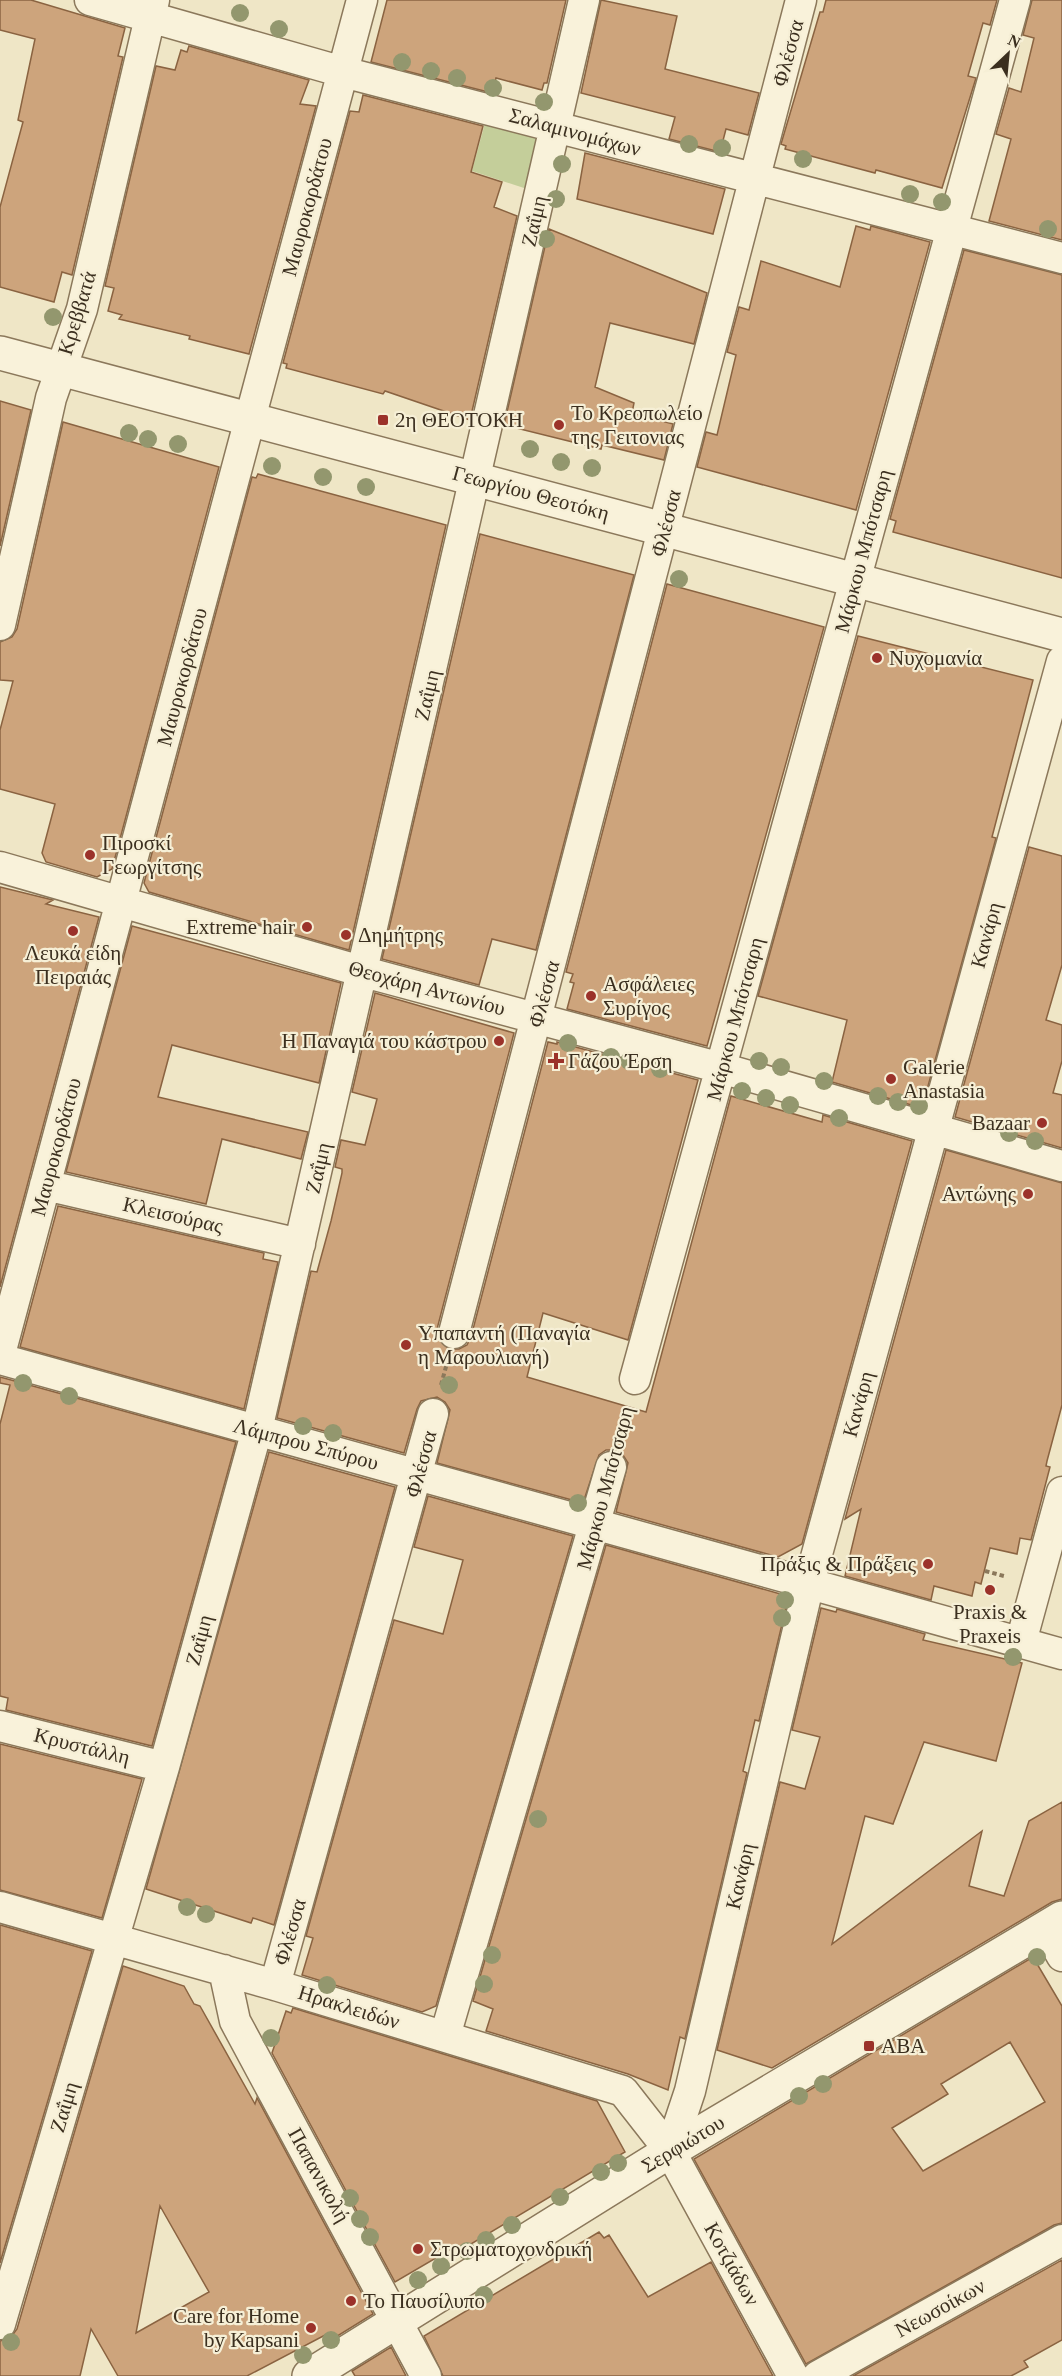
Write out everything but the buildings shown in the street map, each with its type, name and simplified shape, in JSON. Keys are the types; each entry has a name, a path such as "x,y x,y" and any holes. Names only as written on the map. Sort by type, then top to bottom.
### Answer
{"street":[{"name":"Σαλαμινομάχων","path":"90,0 152,8 343,72 1062,258"},
{"name":"Μαυροκορδάτου","path":"0,1354 123,902 362,0"},
{"name":"Ζαΐμη","path":"0,2324 164,1767 257,1430 477,479 584,0"},
{"name":"Φλέσσα","path":"454,1333 801,0"},
{"name":"Μάρκου Μπότσαρη","path":"635,1379 1015,0"},
{"name":"Κρεββατά","path":"0,625 51,398 82,309 152,8"},
{"name":"Γεωργίου Θεοτόκη","path":"0,353 1062,635"},
{"name":"Κανάρη","path":"670,2151 690,2091 809,1583 1062,661"},
{"name":"Θεοχάρη Αντωνίου","path":"0,867 364,972 538,1017 1062,1166"},
{"name":"Κλεισούρας","path":"45,1185 300,1244"},
{"name":"Λάμπρου Σπύρου","path":"0,1359 1062,1654"},
{"name":"Φλέσσα","path":"275,1985 434,1414"},
{"name":"Μάρκου Μπότσαρη","path":"445,2036 611,1467"},
{"path":"1021,1642 1062,1492"},
{"name":"Κρυστάλλη","path":"0,1726 164,1767"},
{"name":"Ηρακλειδών","path":"0,1907 275,1985 623,2091 670,2151"},
{"path":"1054,1923 1062,1956"},
{"name":"Σερφιώτου","path":"309,2376 670,2151 1054,1923"},
{"name":"Παπανικολή","path":"224,1970 235,2021 426,2376"},
{"name":"Κοτζιάδων","path":"670,2151 793,2376"},
{"name":"Νεωσοίκων","path":"818,2376 1062,2240"}],"path":[{"name":"Φλέσσα","path":"434,1414 454,1333"},
{"name":"Μάρκου Μπότσαρη","path":"611,1467 635,1379"},
{"path":"985,1571 1004,1576"}],"green space":[{"path":"485,123 539,137 527,189 472,171"}],"place":[{"name":"2η ΘΕΟΤΟΚΗ","path":"383,420"},
{"name":"Το Κρεοπωλείο της Γειτονιας","path":"559,425"},
{"name":"Νυχομανία","path":"877,658"},
{"name":"Πιροσκί Γεωργίτσης","path":"90,855"},
{"name":"Extreme hair","path":"307,927"},
{"name":"Λευκά είδη Πειραιάς","path":"73,931"},
{"name":"Δημήτρης","path":"346,935"},
{"name":"Ασφάλειες Συρίγος","path":"591,996"},
{"name":"Η Παναγιά του κάστρου","path":"499,1041"},
{"name":"Γάζου Έρση","path":"556,1061"},
{"name":"Galerie Anastasia","path":"891,1079"},
{"name":"Bazaar","path":"1042,1123"},
{"name":"Αντώνης","path":"1028,1194"},
{"name":"Υπαπαντή (Παναγία η Μαρουλιανή)","path":"406,1345"},
{"name":"Πράξις & Πράξεις","path":"928,1564"},
{"name":"Praxis & Praxeis","path":"990,1590"},
{"name":"ΑΒΑ","path":"869,2046"},
{"name":"Στρωματοχονδρική","path":"418,2249"},
{"name":"Το Παυσίλυπο","path":"351,2301"},
{"name":"Care for Home by Kapsani","path":"311,2328"}]}
